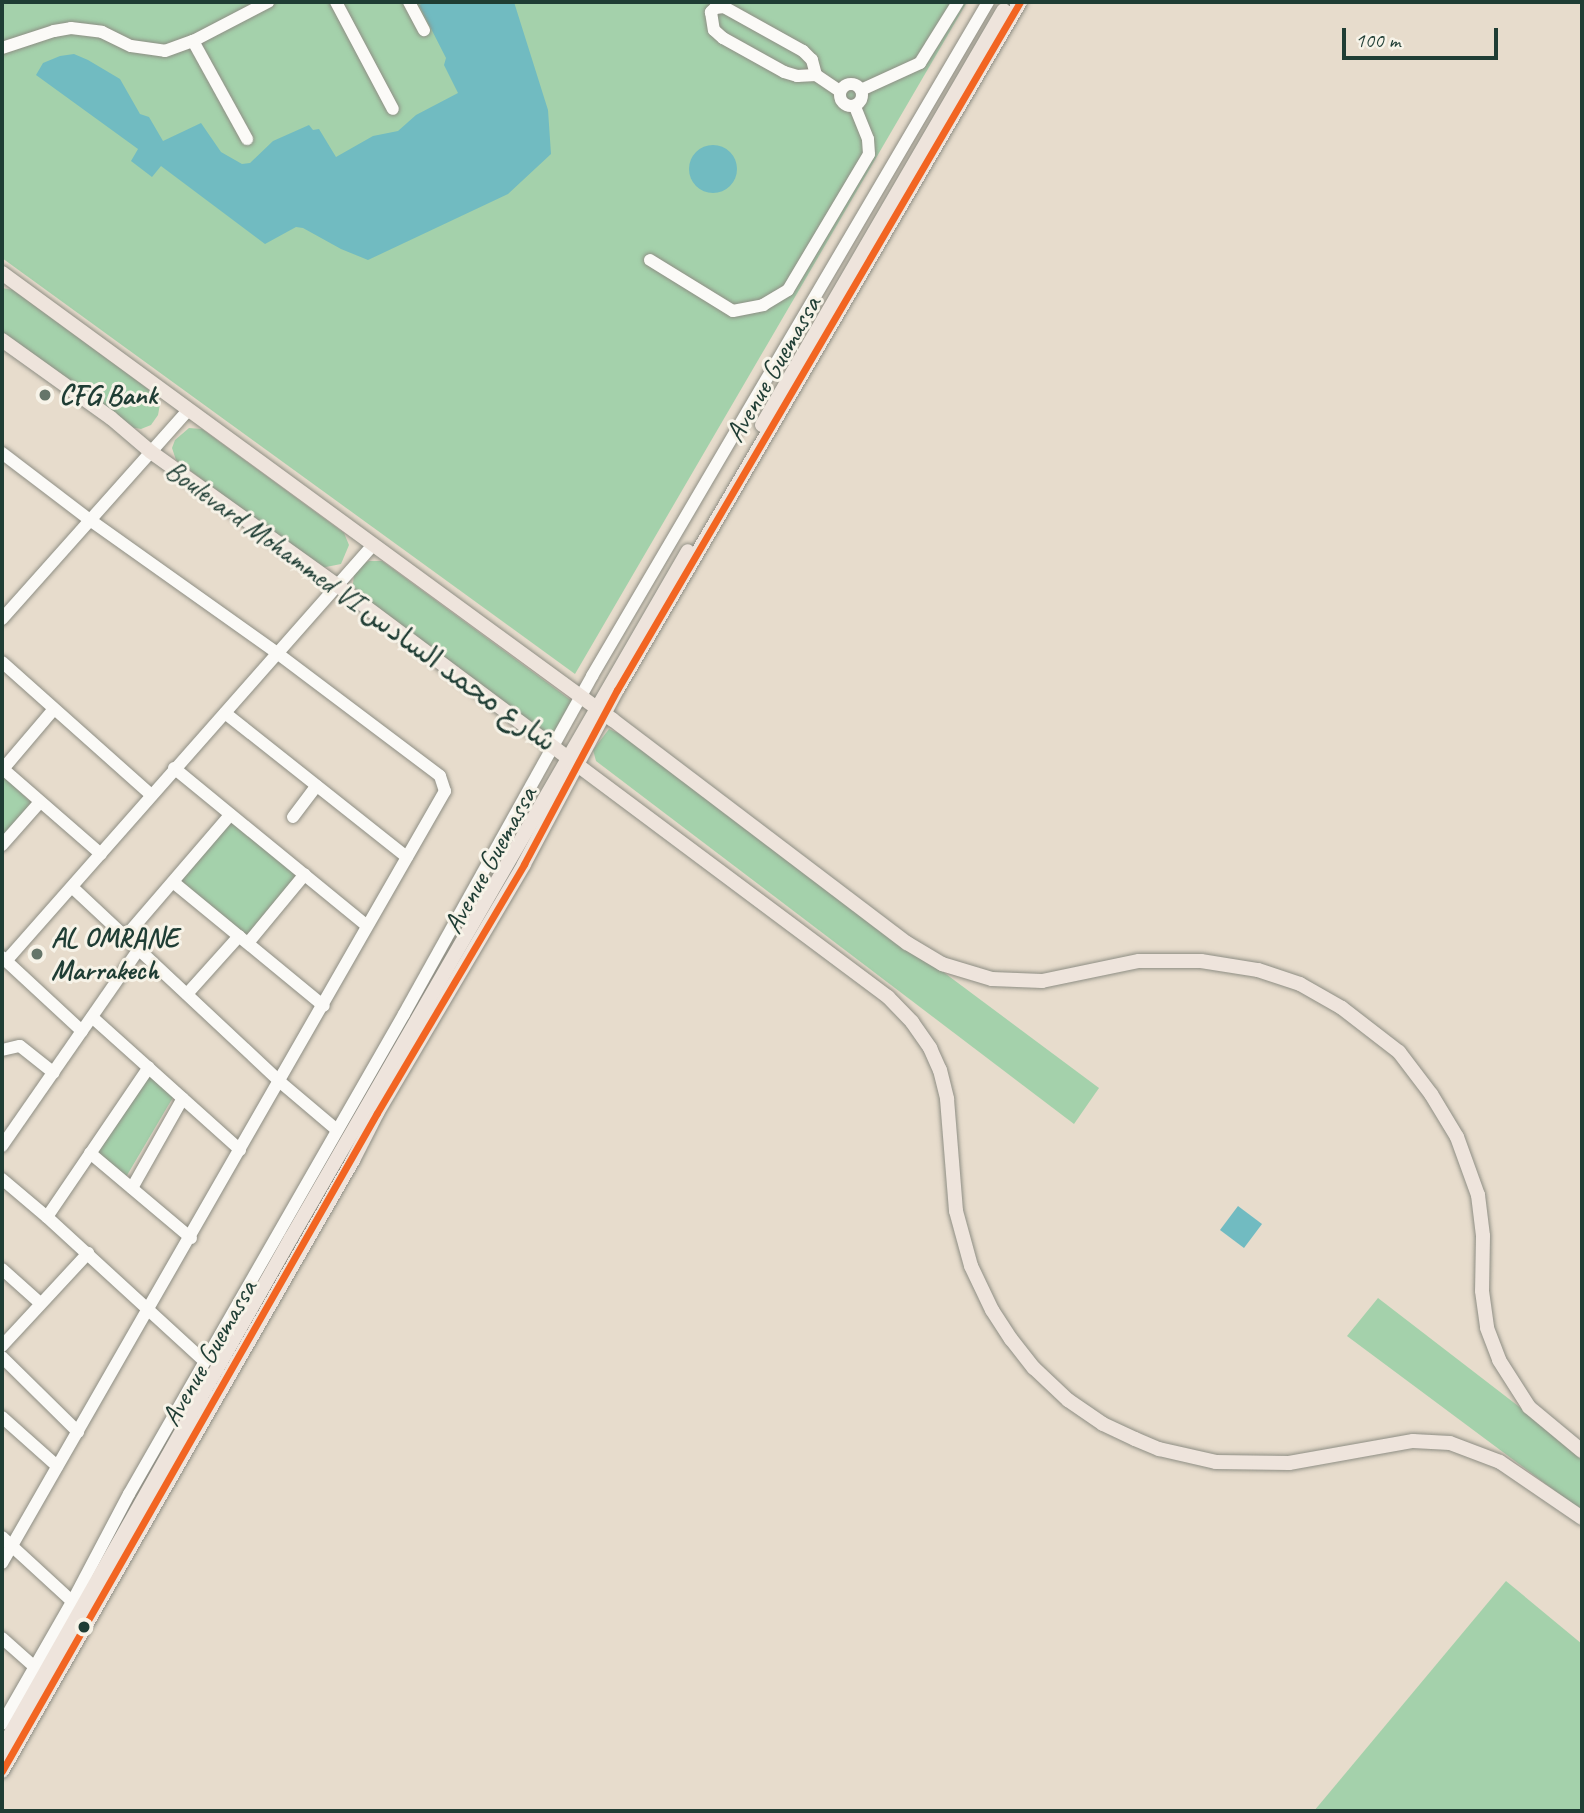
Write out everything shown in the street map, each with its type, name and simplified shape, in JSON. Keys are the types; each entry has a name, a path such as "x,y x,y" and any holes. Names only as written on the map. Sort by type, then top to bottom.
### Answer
{"main road":[{"name":"Avenue Guemassa","path":"2,1749 38,1670 81,1609 353,1160 377,1113 524,864 572,760 1009,2"},
{"name":"Avenue Guemassa","path":"600,711 1020,2"},
{"name":"Boulevard Mohammed VI شارع محمد السادس","path":"2,273 600,711 907,943 959,971 1016,981 1042,981 1139,961 1201,961 1258,970 1300,984 1342,1007 1388,1042 1432,1094 1457,1137 1478,1195 1483,1236 1482,1291 1488,1328 1499,1360 1530,1407 1582,1451"},
{"name":"Boulevard Mohammed VI شارع محمد السادس","path":"2,340 111,418 151,452 338,586 888,997 912,1022 930,1048 947,1099 956,1211 971,1266 992,1310 1011,1339 1034,1367 1068,1400 1103,1424 1135,1439 1159,1449 1216,1462 1289,1463 1402,1443 1450,1443 1481,1452 1500,1462 1582,1518"},
{"name":"Avenue Guemassa","path":"2,1771 81,1609"}],"street":[{"path":"2,48 54,31 71,29 102,33 147,50 165,51 194,41 268,2"},
{"path":"336,2 393,109"},
{"path":"410,2 424,30"},
{"path":"840,91 848,84 861,90 920,63 958,2"},
{"name":"Avenue Guemassa","path":"81,1609 129,1494 204,1361 580,697 988,2"},
{"path":"816,75 812,60 803,51 724,7 715,8 711,12 714,30 723,38 790,75 816,75 840,91 842,103 855,106"},
{"path":"194,41 247,139"},
{"path":"855,106 862,97 861,90"},
{"path":"650,260 733,311 763,305 788,290 869,154 868,139 855,106"},
{"path":"2,618 187,411"},
{"path":"2,453 90,520 277,653 445,783 445,791 324,1006 2,1563"},
{"path":"82,1031 4,959 72,887 150,794 373,545"},
{"path":"2,662 150,794"},
{"path":"53,709 2,769 101,854"},
{"path":"225,713 407,858"},
{"path":"174,768 367,926"},
{"path":"293,817 316,786"},
{"path":"2,845 40,802"},
{"path":"126,936 230,815"},
{"path":"187,994 305,874"},
{"path":"173,882 324,1006"},
{"path":"72,887 279,1081 337,1130"},
{"path":"2,1146 138,950"},
{"path":"92,1017 240,1150"},
{"path":"2,1050 20,1046 54,1073"},
{"path":"47,1217 149,1068"},
{"path":"132,1188 183,1098"},
{"path":"90,1153 191,1238"},
{"path":"2,1179 88,1253 204,1361"},
{"path":"2,1346 88,1253"},
{"path":"2,1269 40,1303"},
{"path":"2,1357 78,1432"},
{"path":"2,1417 57,1466"},
{"path":"2,1536 81,1609"},
{"path":"2,1638 38,1670"},
{"name":"Avenue Guemassa","path":"2,1724 38,1670"}],"green space":[{"path":"2,2 967,2 575,674 2,258"},
{"path":"2,288 13,290 155,394 160,404 158,415 151,425 141,429 130,427 2,333"},
{"path":"189,428 202,429 344,533 349,545 341,564 321,568 176,460 172,448 175,440"},
{"path":"369,561 382,561 572,701 551,739 358,594 353,584 354,574 360,565"},
{"path":"609,729 629,738 1099,1088 1074,1124 596,761 593,750"},
{"path":"2,775 34,805 2,839"},
{"path":"231,819 300,875 249,937 180,881"},
{"path":"146,1068 175,1094 126,1177 91,1148"},
{"path":"1378,1298 1582,1455 1582,1511 1347,1336"},
{"path":"1506,1581 1582,1644 1582,1811 1314,1811"}],"water":[{"path":"426,2 514,2 548,110 551,154 508,194 368,260 303,228 296,227 265,244 161,166 152,177 131,161 138,149 36,75 43,63 60,56 74,54 88,60 120,79 140,114 149,117 163,141 201,123 221,152 242,164 250,163 273,141 309,125 313,130 319,129 336,157 373,136 398,131 416,115 458,93 444,65 446,58 419,5"},
{"path":"713,145 722,146 730,152 736,160 736,178 730,186 722,192 713,193 704,192 696,186 690,178 689,169 690,160 696,152 704,146"},
{"path":"1238,1206 1262,1224 1244,1248 1220,1230"}],"transit line":[{"path":"2,1771 377,1113 524,864 617,690 1020,2"}],"place":[{"name":"CFG Bank","path":"45,395"},
{"name":"AL OMRANE Marrakech","path":"37,954"}]}
